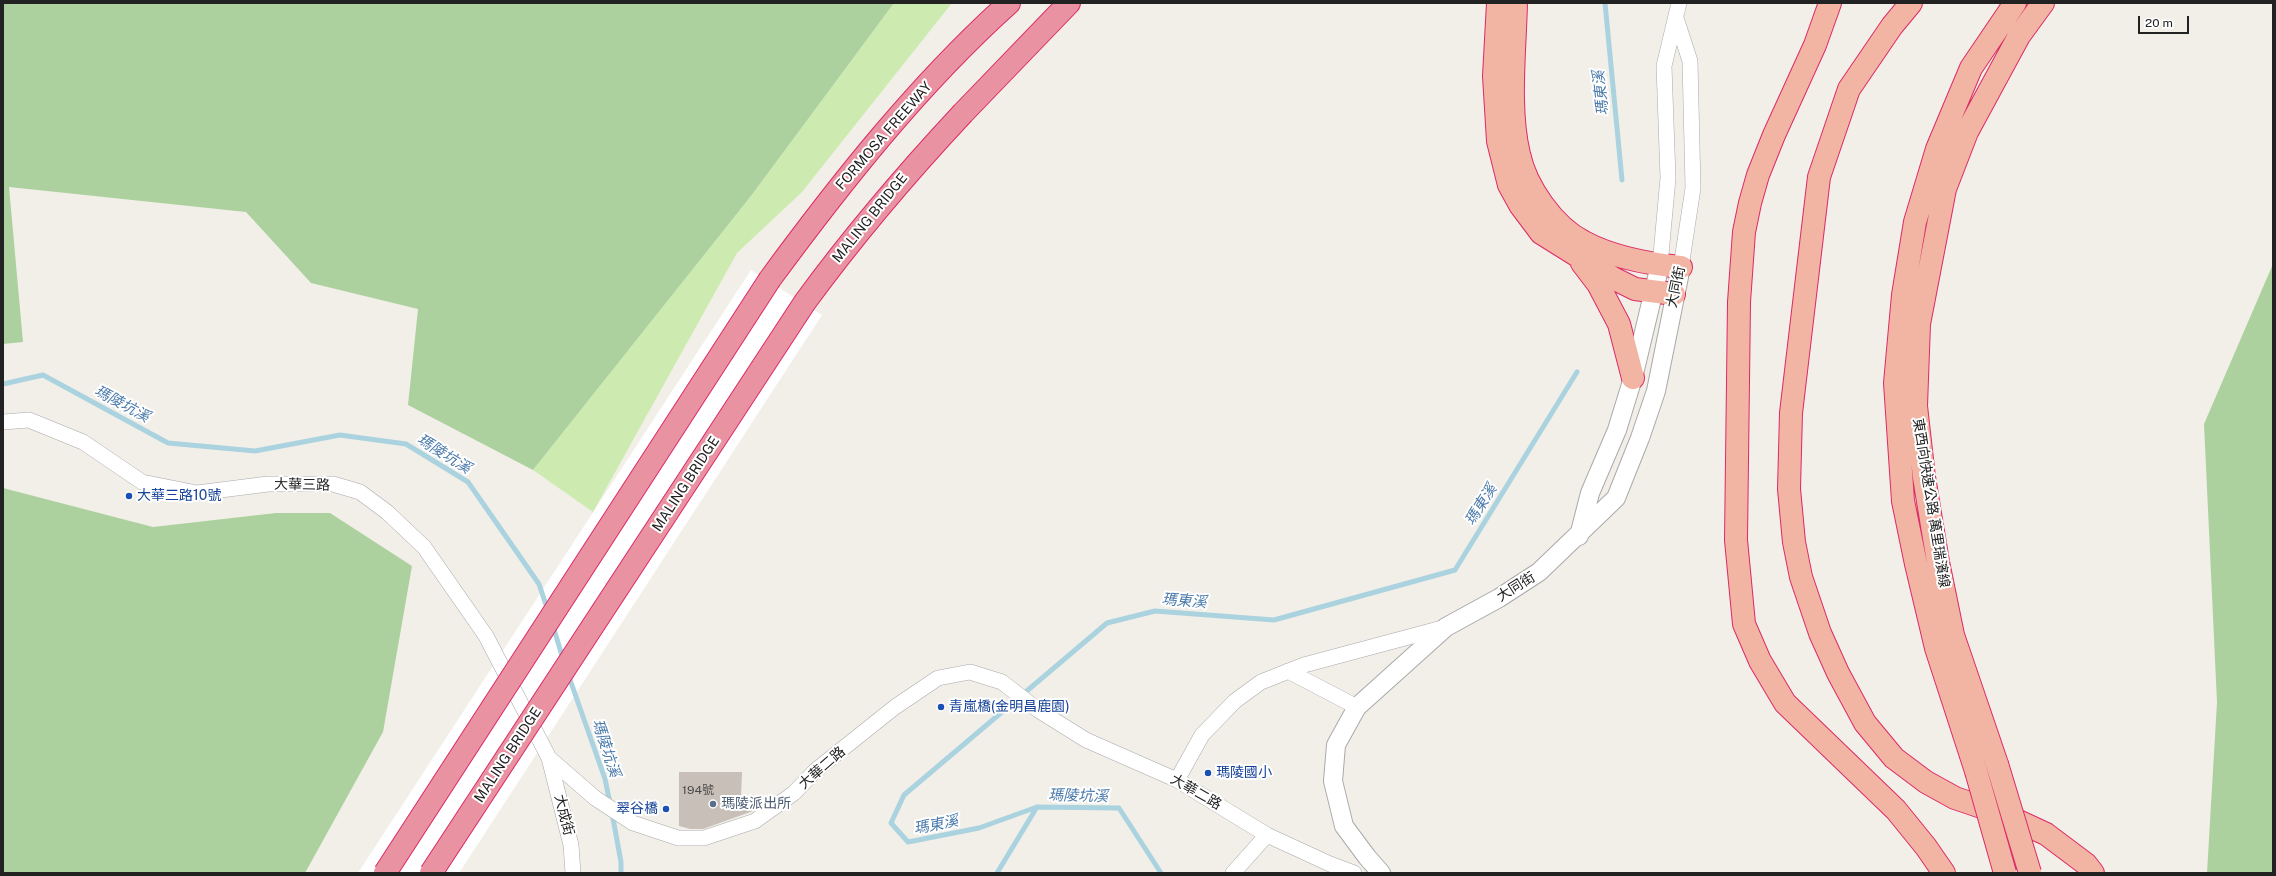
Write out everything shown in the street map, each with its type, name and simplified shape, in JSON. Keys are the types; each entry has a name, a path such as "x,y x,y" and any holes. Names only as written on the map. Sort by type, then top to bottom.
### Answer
{"highway":[{"name":"FORMOSA FREEWAY","path":"385,873 770,279 866,154 928,85 1009,3"},
{"name":"MALING BRIDGE","path":"431,873 805,302 847,244 885,198 963,113 1069,3"},
{"path":"1498,3 1494,76 1498,141 1509,185 1541,233 1577,256 1635,289 1664,293"},
{"path":"1516,3 1514,66 1515,132 1519,156 1540,202 1557,221 1584,242 1614,253 1670,266"},
{"path":"1830,3 1815,45 1774,135 1758,175 1746,224 1739,302 1736,540 1744,624 1760,661 1785,703 1896,810 1926,847 1944,873"},
{"path":"1912,3 1892,26 1849,89 1819,177 1791,413 1789,489 1794,542 1801,577 1813,612 1838,673 1865,722 1894,758 1926,782 1956,798 2005,815 2046,834 2086,864 2093,873"},
{"name":"東西向快速公路 萬里瑞濱線","path":"2005,873 1976,771 1936,648 1916,564 1903,501 1895,383 1903,295 1915,222 1937,149 1971,68 2014,3"},
{"name":"東西向快速公路 萬里瑞濱線","path":"2030,873 1997,764 1953,635 1925,485 1916,406 1919,324 1944,188 1967,132 2019,36 2043,3"},
{"path":"1577,256 1598,284 1619,324 1633,378"}],"street":[{"name":"大同街","path":"1670,266 1664,66 1677,10"},
{"name":"大同街","path":"1579,536 1590,493 1617,430 1633,378 1664,293 1670,266 1693,188 1690,61 1677,10"},
{"name":"大同街","path":"1381,873 1344,826 1333,781 1336,745 1357,707 1446,627 1499,598 1539,572 1579,536 1616,498 1640,438 1656,391 1664,293"},
{"name":"大華三路","path":"3,422 29,420 83,442 142,482 171,488 197,493 268,484 333,484 360,492 387,512 424,547 486,636 550,758"},
{"path":"1177,780 1202,735 1235,701 1260,682 1304,665 1446,627"},
{"path":"1288,671 1357,707"},
{"name":"大華二路","path":"550,758 595,798 632,823 678,838 704,838 749,824 794,793 816,770 895,707 938,678 970,672 1002,682 1038,710 1086,740 1177,780 1267,834 1330,864 1354,873"},
{"name":"大成街","path":"550,758 571,845 573,873"},
{"path":"1233,873 1267,834"}],"green space":[{"path":"3,3 894,3 751,196 533,470 408,405 418,309 311,283 246,212 9,187 23,342 3,344"},
{"path":"894,3 952,3 802,192 737,253 593,512 533,470 751,196"},
{"path":"2273,264 2273,873 2207,873 2217,702 2204,424"},
{"path":"3,488 153,527 276,513 330,513 412,566 383,732 305,873 3,873"}],"pier":[{"path":"751,270 822,315 459,873 358,873"}],"building":[{"name":"瑪陵派出所","path":"679,772 742,772 741,796 753,811 703,829 690,829 679,826"}],"waterway":[{"name":"瑪東溪","path":"1605,3 1622,180"},
{"name":"瑪東溪","path":"1037,807 979,828 908,842 891,823 904,795 1107,623 1155,611 1274,620 1455,570 1577,372"},
{"name":"瑪陵坑溪","path":"3,384 43,375 168,443 255,451 340,435 406,444 468,482 539,584 548,611"},
{"name":"瑪陵坑溪","path":"553,626 563,659"},
{"name":"瑪陵坑溪","path":"568,674 605,779 610,803"},
{"name":"瑪陵坑溪","path":"997,873 1037,807 1119,808 1161,873"},
{"name":"瑪陵坑溪","path":"612,813 621,862 621,873"}],"place":[{"name":"大華三路10號","path":"129,496"},
{"name":"青嵐橋(金明昌鹿園)","path":"941,707"},
{"name":"瑪陵國小","path":"1208,773"},
{"name":"瑪陵派出所","path":"713,804"},
{"name":"翠谷橋","path":"666,809"}]}
